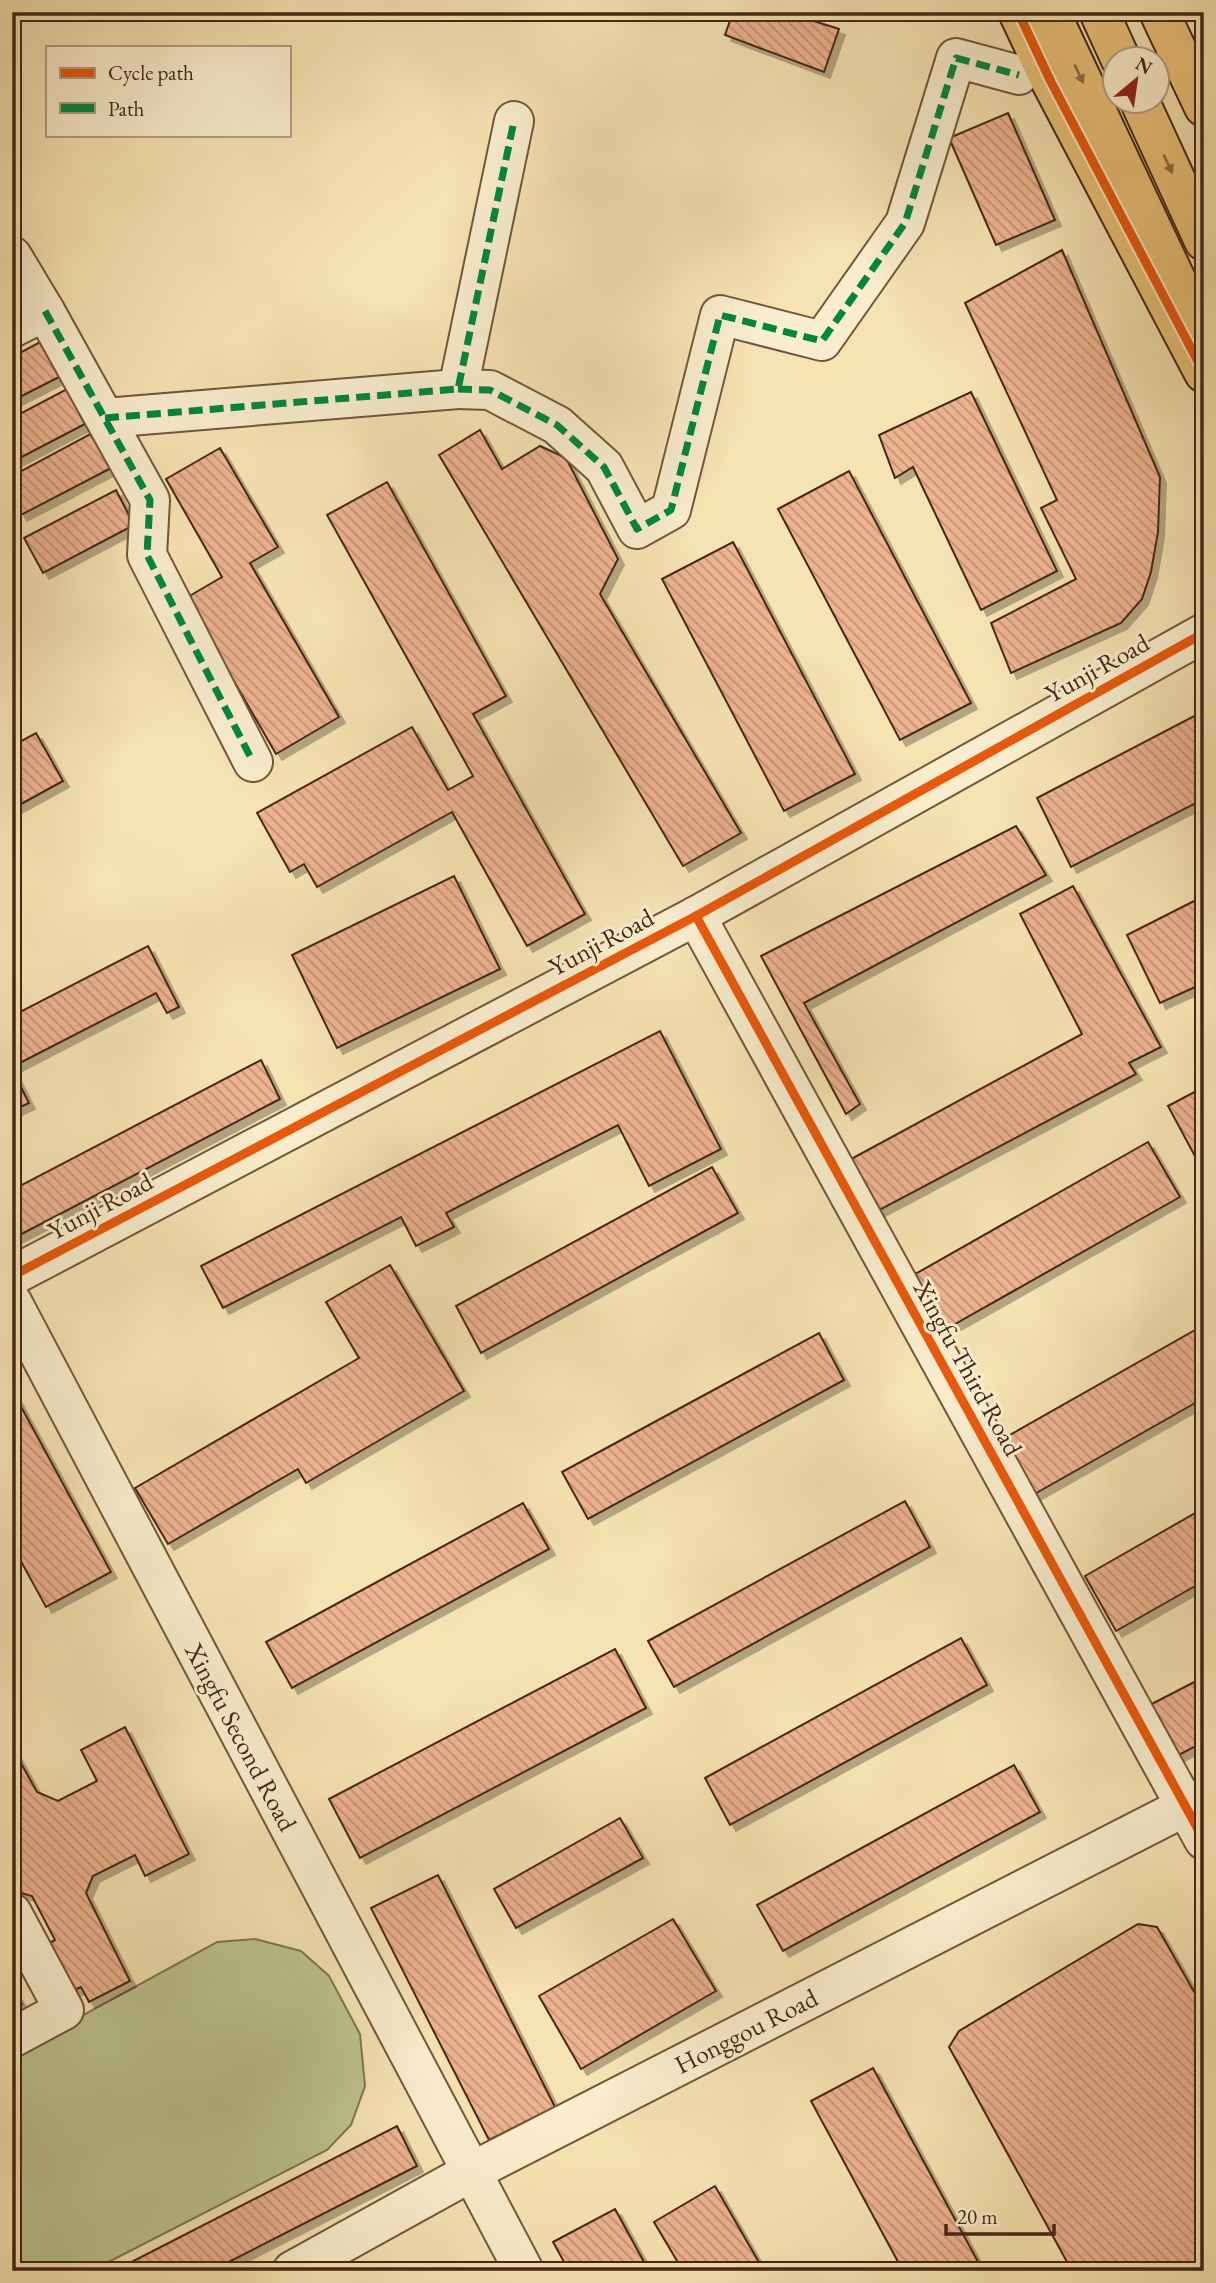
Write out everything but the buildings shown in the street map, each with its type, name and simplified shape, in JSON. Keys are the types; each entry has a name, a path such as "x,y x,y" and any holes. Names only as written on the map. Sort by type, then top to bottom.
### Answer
{"main road":[{"path":"1018,12 1051,82 1204,373"},
{"path":"1050,12 1204,339"},
{"path":"1099,12 1115,46"},
{"path":"1159,12 1204,107"},
{"path":"1146,116 1204,241"}],"street":[{"path":"105,418 458,390 490,390 557,425 604,467 637,529 671,510 720,315 822,341 905,223 956,58 1019,75"},
{"path":"458,390 514,121"},
{"path":"12,256 28,320 105,418 150,500 147,555 253,762"},
{"name":"Yunji Road","path":"12,1276 696,916 1204,633"},
{"name":"Xingfu Third Road","path":"696,916 1195,1802 1204,1840"},
{"name":"Xingfu Second Road","path":"12,1302 524,2271"},
{"name":"Honggou Road","path":"292,2271 471,2172 1195,1802"},
{"path":"12,1913 64,2010 12,2038"}],"green space":[{"path":"255,1939 301,1951 329,1976 360,2034 365,2086 351,2125 327,2150 91,2271 12,2271 12,2054 217,1942"}],"marked path":[{"path":"458,389 490,390 557,425 604,467 637,529 671,510 720,315 822,341 905,223 956,58 1019,75"},
{"path":"105,418 458,389 514,121"},
{"path":"45,311 150,500 147,555 253,762"}],"cycle path":[{"path":"1018,12 1051,82 1204,373"},
{"path":"12,1276 696,916 1204,633"},
{"path":"696,916 1204,1840"}]}
